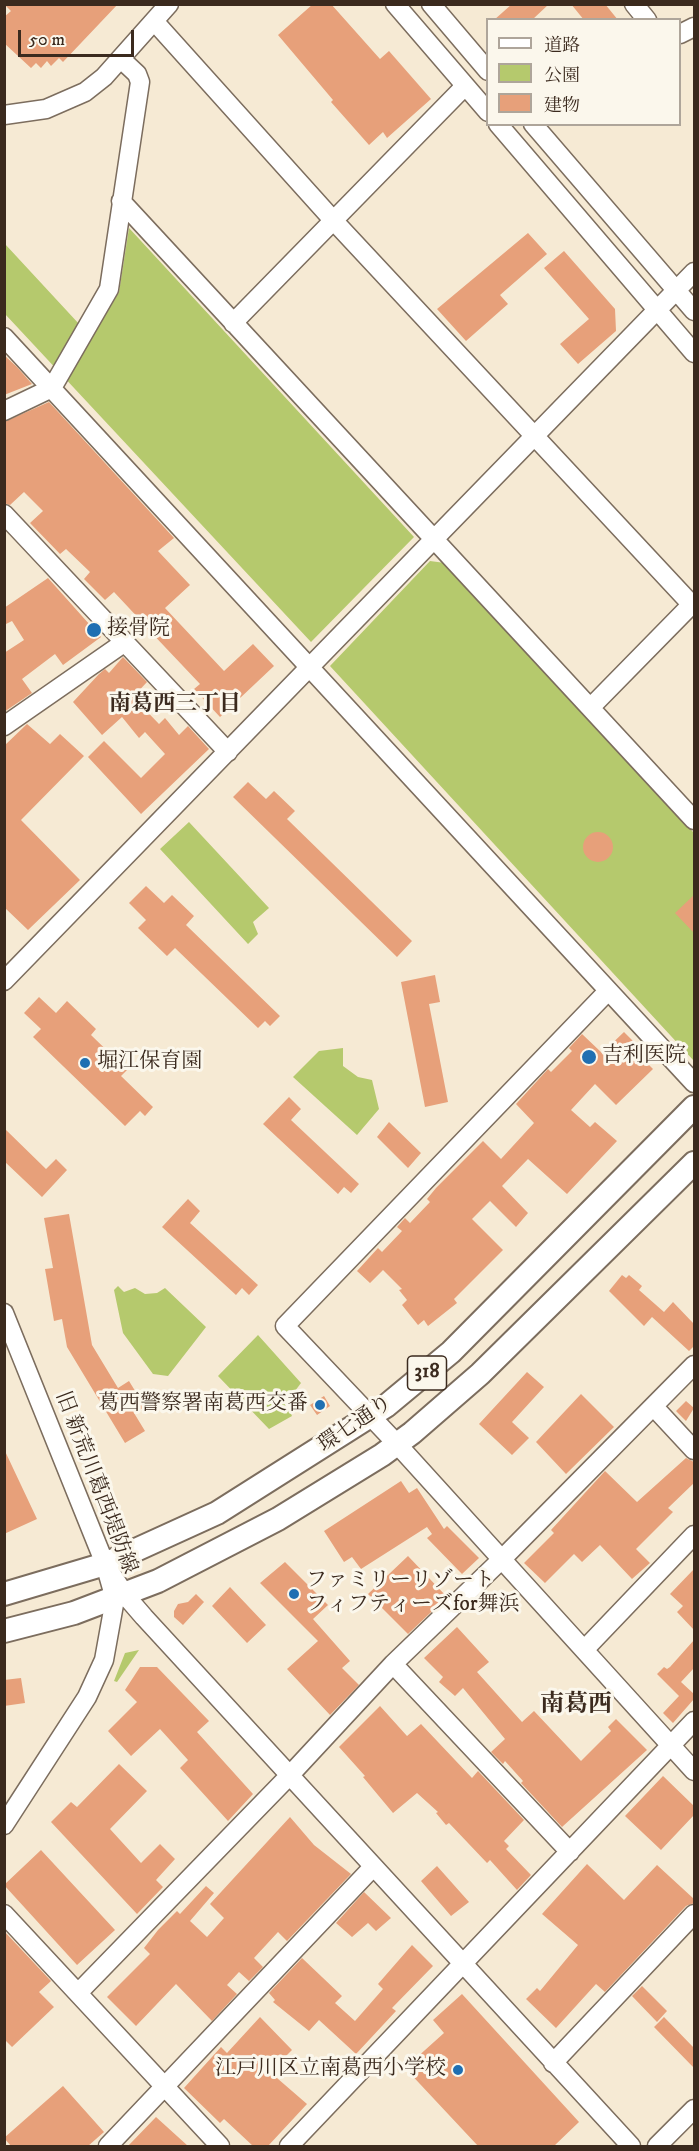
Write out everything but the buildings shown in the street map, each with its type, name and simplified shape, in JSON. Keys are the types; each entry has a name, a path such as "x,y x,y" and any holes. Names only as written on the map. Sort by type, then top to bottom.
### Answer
{"main road":[{"name":"環七通り","path":"4,1594 105,1564 142,1550 217,1513 371,1416 451,1352 694,1107"},
{"name":"環七通り","path":"4,1631 74,1613 120,1597 278,1519 397,1444 446,1405 528,1329 694,1163"}],"street":[{"path":"4,115 18,115 65,103 85,92 121,59 169,4"},
{"path":"396,4 486,110"},
{"path":"431,4 486,69"},
{"path":"634,4 645,18"},
{"path":"154,21 333,219 694,604 591,707"},
{"path":"4,411 52,388 109,289 140,82 137,74 121,59"},
{"path":"233,323 465,86"},
{"path":"500,126 694,353"},
{"path":"536,126 694,311"},
{"path":"121,201 694,820"},
{"path":"4,981 536,435 659,312 694,272"},
{"path":"4,336 694,1083"},
{"path":"4,514 228,752"},
{"path":"4,541 21,532"},
{"path":"4,726 125,642"},
{"path":"608,991 285,1326 397,1444 694,1771"},
{"name":"旧 新荒川葛西堤防線","path":"4,1313 120,1597 104,1660 87,1697 4,1825"},
{"path":"79,1992 289,1776 393,1664 501,1560 694,1365"},
{"path":"654,1407 694,1450"},
{"path":"584,1650 694,1535"},
{"path":"120,1597 631,2146"},
{"path":"393,1664 570,1852"},
{"path":"289,2146 694,1721"},
{"path":"108,2146 373,1867"},
{"path":"4,1914 220,2146"},
{"path":"553,2062 694,1914"},
{"path":"657,2146 694,2109"}],"green space":[{"path":"129,228 414,537 311,642 5,314 5,244 92,338 119,292"},
{"path":"430,561 445,563 694,833 694,1061 330,666"},
{"path":"189,822 269,908 253,922 258,934 248,944 160,849"},
{"path":"343,1048 343,1066 358,1077 372,1080 379,1109 357,1135 293,1077 319,1051"},
{"path":"118,1286 124,1292 135,1288 145,1294 157,1293 165,1288 206,1327 168,1376 153,1374 123,1333 114,1290"},
{"path":"258,1335 301,1383 286,1403 292,1416 269,1429 218,1376"},
{"path":"139,1650 117,1682 114,1681 125,1653"}],"place":[{"name":"接骨院","path":"94,630"},
{"name":"吉利医院","path":"589,1057"},
{"name":"堀江保育園","path":"85,1063"},
{"name":"葛西警察署南葛西交番","path":"320,1405"},
{"name":"ファミリーリゾート フィフティーズfor舞浜","path":"294,1594"},
{"name":"江戸川区立南葛西小学校","path":"458,2070"}],"district":[{"name":"南葛西三丁目","path":"175,705"},
{"name":"南葛西","path":"576,1706"}]}
